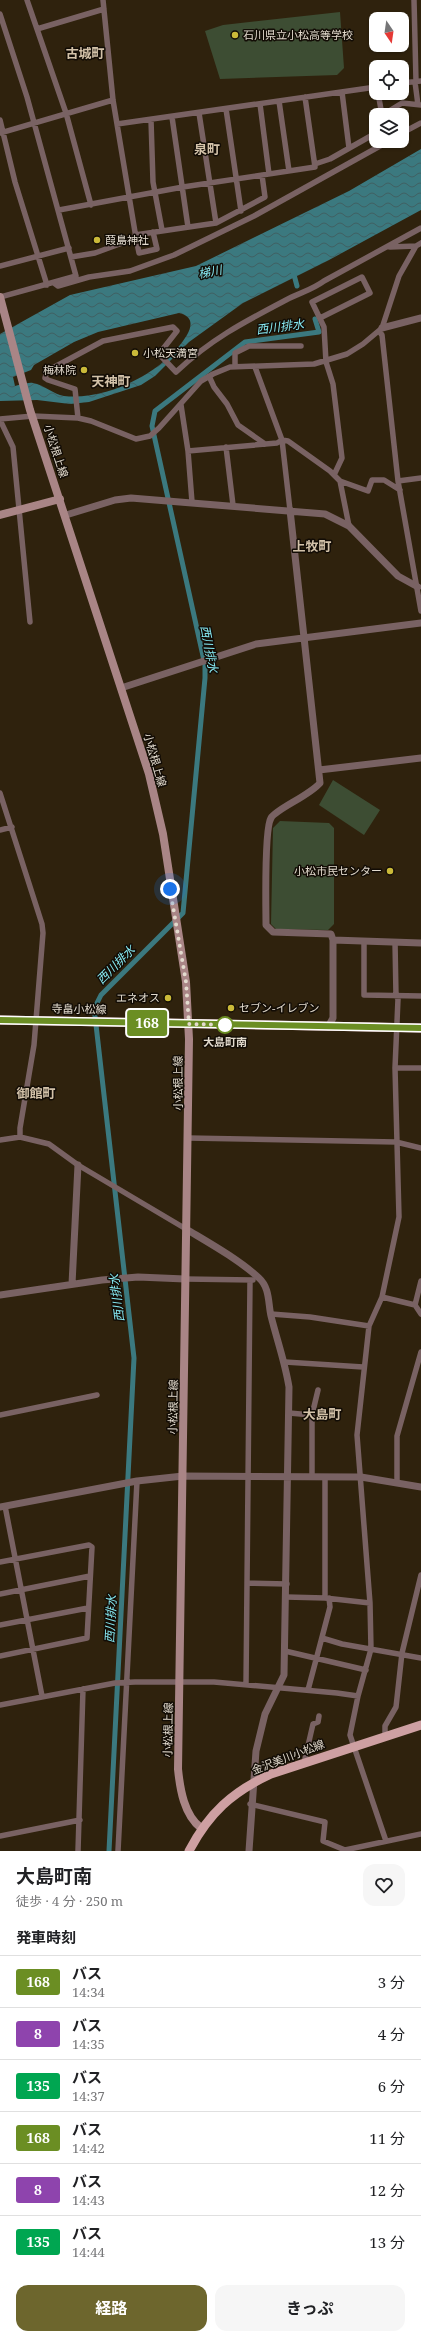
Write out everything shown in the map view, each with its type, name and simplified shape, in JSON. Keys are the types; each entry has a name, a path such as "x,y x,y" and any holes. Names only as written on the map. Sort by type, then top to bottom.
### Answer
{"main road":[{"name":"小松根上線","path":"0,297 32,413 121,688 155,801 163,834 172,901 186,982 189,1024 180,1682 180,1784 191,1815 201,1828"},
{"path":"0,515 60,499"},
{"name":"寺畠小松線","path":"0,1020 421,1028"},
{"name":"金沢美川小松線","path":"189,1851 201,1828 231,1797 253,1783 304,1763 421,1725"}],"street":[{"path":"27,0 66,113 91,205"},
{"path":"103,0 113,100 128,198 139,253 157,249 154,232"},
{"path":"394,108 402,103 419,105 414,0"},
{"path":"37,29 104,9"},
{"path":"0,14 34,122 76,276"},
{"path":"117,124 369,88"},
{"path":"342,92 349,148"},
{"path":"59,210 183,187 315,167 305,97"},
{"path":"2,132 113,100"},
{"path":"279,101 289,171"},
{"path":"260,104 269,174"},
{"path":"226,109 241,211"},
{"path":"200,113 216,223"},
{"path":"172,117 188,227"},
{"path":"0,120 37,258 47,285"},
{"path":"151,120 154,193 162,230"},
{"path":"409,130 421,123"},
{"path":"314,164 330,160 369,136"},
{"path":"54,283 58,286 98,276 130,271 205,242 376,148"},
{"path":"71,257 95,253 135,236 162,230 216,223 265,197 262,175"},
{"path":"78,418 75,389 48,380 45,378 47,371 103,340 173,327 177,331 159,354 176,372 198,351 219,336 288,299 314,289 324,281 421,228"},
{"path":"387,247 419,244"},
{"path":"419,244 399,276 381,329 398,481 418,587 421,611"},
{"path":"0,266 37,258 69,248"},
{"path":"0,297 76,276 98,276"},
{"path":"320,318 370,293 362,277 312,302 324,327 326,362 333,384 342,458 334,475"},
{"path":"30,622 13,447 0,419 32,413 78,418 91,421 136,439 150,436 160,428 202,381 209,376 230,367 314,364 326,362 347,354 381,329 421,318"},
{"path":"235,367 235,354 249,346 301,346"},
{"path":"255,367 282,440 306,636 320,782 314,790 271,817 268,825 266,866 266,925 273,932 331,934 333,940 333,1018 328,1027"},
{"path":"209,376 214,387 227,404 238,425 265,444"},
{"path":"181,404 188,451 192,502"},
{"path":"188,451 265,444 282,440 288,441 340,481 368,491 372,480 384,480 400,490"},
{"path":"226,447 233,505"},
{"path":"398,481 421,478"},
{"path":"340,481 350,526"},
{"path":"66,515 115,500 131,498 233,505 325,514 350,526 398,576 418,587"},
{"path":"121,688 256,644 306,636 421,623"},
{"path":"319,770 421,758"},
{"path":"0,793 42,924 43,933 34,1045 20,1128 20,1137"},
{"path":"0,830 12,827"},
{"path":"333,940 421,943"},
{"path":"364,941 364,995 421,996"},
{"path":"386,1841 355,1746 350,1736 358,1696 371,1649 370,1603 363,1535 361,1477 357,1435 363,1367 368,1326 382,1297 399,1217 396,1142 398,999 396,996 395,942"},
{"path":"396,1068 421,1068"},
{"path":"0,1140 20,1137 49,1144 78,1165 186,1229 244,1266 259,1278 268,1292 271,1314 285,1362 289,1387 284,1674 265,1714 256,1751 250,1804 249,1851"},
{"path":"188,1138 396,1142 421,1148"},
{"path":"72,1284 78,1165"},
{"path":"0,1295 102,1280 138,1278 250,1281 259,1278"},
{"path":"246,1685 250,1281"},
{"path":"414,1305 421,1281"},
{"path":"382,1297 414,1305 421,1314"},
{"path":"271,1314 310,1317 368,1326"},
{"path":"397,1483 397,1436 421,1352"},
{"path":"285,1362 363,1367"},
{"path":"312,1477 312,1415 318,1390"},
{"path":"0,1415 98,1395"},
{"path":"289,1413 312,1415"},
{"path":"42,1696 16,1558 3,1507 123,1484 183,1476 361,1477 421,1487"},
{"path":"308,1690 330,1607 327,1598 325,1477"},
{"path":"118,1851 135,1482"},
{"path":"0,1562 89,1545 92,1547 87,1638 0,1656"},
{"path":"385,1736 385,1726 396,1707 402,1653 421,1575"},
{"path":"0,1594 90,1576"},
{"path":"247,1583 286,1584"},
{"path":"286,1598 327,1598 370,1603"},
{"path":"0,1624 88,1608"},
{"path":"322,1638 342,1644 402,1653 421,1658"},
{"path":"284,1651 366,1670"},
{"path":"0,1704 126,1682 180,1682 246,1685 358,1696"},
{"path":"78,1851 83,1689"},
{"path":"304,1763 313,1724 318,1722 319,1716"},
{"path":"250,1804 325,1822 323,1840 345,1850 421,1834"},
{"path":"0,1836 80,1820"}],"green space":[{"path":"340,12 344,68 337,75 220,79 205,31 223,25"},
{"path":"333,780 380,810 364,835 319,805"},
{"path":"280,821 329,823 334,828 334,924 328,930 276,929 271,924 273,828"}],"water":[{"name":"梯川","path":"421,149 421,210 329,260 243,303 189,342 155,376 141,385 89,402 70,404 37,400 0,401 0,334 70,295 196,266 349,191","holes":["179,313 189,318 191,324 187,335 177,348 165,361 150,372 116,389 98,394 64,396 33,383 15,386 13,377 31,370 34,365 74,342 98,332"]}],"waterway":[{"name":"西川排水","path":"293,271 297,286"},
{"name":"西川排水","path":"109,1851 134,1358 95,1016 97,1003 101,995 183,913 205,678 205,665 152,426 155,411 245,342 319,332 315,319"}],"bus line":[{"name":"168","path":"0,1020 421,1028"}],"place":[{"name":"石川県立小松高等学校","path":"235,35"},
{"name":"葭島神社","path":"97,240"},
{"name":"小松天満宮","path":"135,353"},
{"name":"梅林院","path":"84,370"},
{"name":"小松市民センター","path":"390,871"},
{"name":"エネオス","path":"168,998"},
{"name":"セブン-イレブン","path":"231,1008"},
{"name":"大島町南","path":"225,1025"}],"district":[{"name":"古城町","path":"85,53"},
{"name":"泉町","path":"207,149"},
{"name":"天神町","path":"111,381"},
{"name":"上牧町","path":"312,546"},
{"name":"御館町","path":"36,1093"},
{"name":"大島町","path":"322,1414"}],"route":[{"path":"170,889 186,982 189,1024 230,1025 225,1025"}]}
